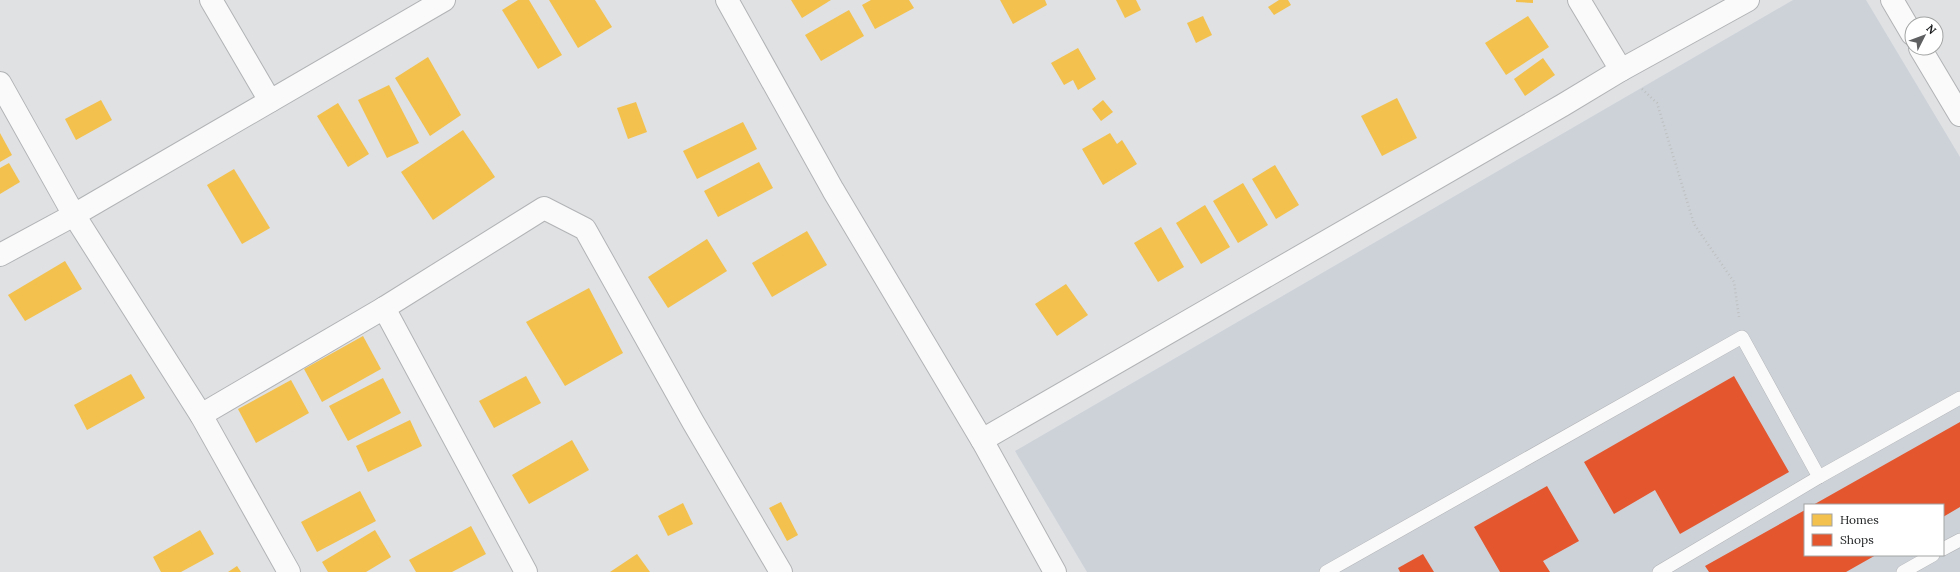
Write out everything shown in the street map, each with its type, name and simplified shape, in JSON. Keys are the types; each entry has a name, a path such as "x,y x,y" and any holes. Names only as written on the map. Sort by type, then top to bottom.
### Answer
{"street":[{"path":"211,0 270,101"},
{"path":"0,255 74,214 444,0"},
{"path":"727,0 833,190 982,440 1055,572"},
{"path":"1579,0 1621,70"},
{"path":"982,440 1563,105 1621,70 1748,0"},
{"path":"1892,0 1904,20"},
{"path":"1925,56 1960,115"},
{"path":"0,83 74,214 200,415 289,572"},
{"path":"200,415 384,308 544,208 585,229 693,422 781,572"},
{"path":"384,308 526,572"}],"lane":[{"path":"1326,572 1742,337 1819,477"},
{"path":"1660,572 1819,477 1960,398"},
{"path":"1944,548 1960,540"},
{"path":"1903,572 1931,556"}],"path":[{"path":"1621,70 1657,103 1694,224 1734,282 1742,337"}],"shaded area":[{"path":"1793,0 1866,0 1960,157 1960,572 1087,572 1015,451"}],"building: Homes":[{"path":"518,0 529,0 562,55 538,69 502,10"},
{"path":"549,0 595,0 612,27 578,48"},
{"path":"791,0 831,0 802,18"},
{"path":"871,0 909,0 914,8 875,29 862,5"},
{"path":"1000,0 1045,0 1047,5 1013,24"},
{"path":"1116,0 1136,0 1141,10 1125,18"},
{"path":"1279,0 1288,0 1291,5 1274,15 1268,7"},
{"path":"1516,0 1533,0 1533,3 1516,2"},
{"path":"849,10 864,36 821,61 805,35"},
{"path":"1203,16 1212,35 1196,43 1187,23"},
{"path":"1528,16 1549,47 1506,75 1485,43"},
{"path":"1078,48 1096,79 1078,90 1073,80 1064,85 1051,63"},
{"path":"428,57 461,115 430,136 395,78"},
{"path":"1543,58 1555,75 1525,96 1514,79"},
{"path":"389,85 419,143 387,158 358,100"},
{"path":"1397,98 1417,138 1382,156 1361,116"},
{"path":"101,100 112,120 76,140 65,119"},
{"path":"1103,100 1113,112 1101,121 1092,109"},
{"path":"636,102 647,132 628,139 617,108"},
{"path":"338,103 369,154 348,167 317,116"},
{"path":"743,122 757,149 697,179 683,151"},
{"path":"463,130 495,177 433,220 401,172"},
{"path":"0,133 12,155 0,162"},
{"path":"1110,133 1117,144 1122,140 1137,164 1103,185 1082,149"},
{"path":"759,162 773,188 718,217 704,191"},
{"path":"9,163 20,182 0,194 0,168"},
{"path":"1275,165 1299,205 1276,219 1252,179"},
{"path":"234,169 270,228 242,244 207,185"},
{"path":"1243,183 1268,225 1238,243 1213,201"},
{"path":"1205,205 1230,247 1201,264 1176,223"},
{"path":"1161,227 1184,267 1158,282 1134,243"},
{"path":"807,231 827,265 772,297 752,263"},
{"path":"707,239 727,271 668,308 648,277"},
{"path":"65,261 82,289 25,321 8,295"},
{"path":"1066,284 1088,315 1057,336 1035,304"},
{"path":"589,288 623,353 565,386 526,322"},
{"path":"363,336 381,369 322,402 304,369"},
{"path":"131,374 145,398 87,430 74,405"},
{"path":"526,376 541,403 494,428 479,401"},
{"path":"383,378 401,413 348,441 329,406"},
{"path":"291,380 309,413 256,443 238,409"},
{"path":"410,420 422,446 368,472 356,446"},
{"path":"572,440 589,470 529,504 512,475"},
{"path":"360,491 376,521 317,552 301,522"},
{"path":"781,502 798,535 787,541 769,508"},
{"path":"683,503 693,524 668,536 658,516"},
{"path":"471,526 486,554 452,572 416,572 409,560"},
{"path":"200,530 214,554 181,572 161,572 153,557"},
{"path":"375,530 391,557 366,572 328,572 322,562"},
{"path":"637,554 650,572 610,572"},
{"path":"237,566 241,572 228,572"}],"building: Shops":[{"path":"1734,376 1789,472 1680,534 1655,490 1614,514 1584,462"},
{"path":"1960,422 1960,507 1944,516 1944,504 1815,504"},
{"path":"1547,486 1579,541 1543,561 1550,572 1500,572 1474,527"},
{"path":"1804,511 1804,556 1874,556 1846,572 1709,572 1705,566"},
{"path":"1423,554 1434,572 1400,572 1398,568"}]}
